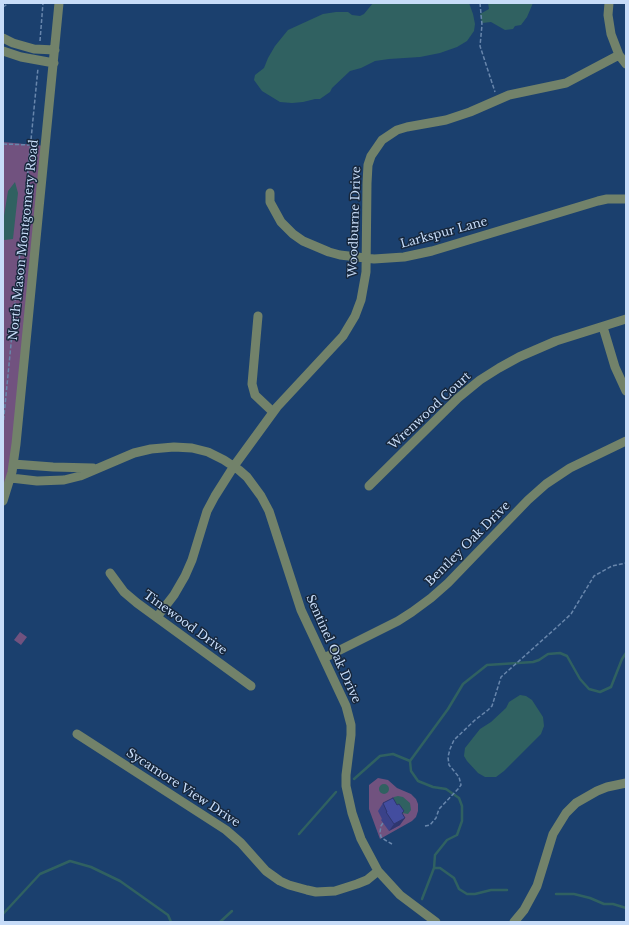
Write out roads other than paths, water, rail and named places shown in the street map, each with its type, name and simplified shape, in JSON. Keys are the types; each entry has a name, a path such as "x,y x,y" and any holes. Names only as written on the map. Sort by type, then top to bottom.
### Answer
{"street":[{"name":"North Mason Montgomery Road","path":"3,501 11,478 13,464 60,3"},
{"path":"609,3 609,25 614,44 619,55 626,64"},
{"path":"3,38 13,43 34,48 55,50"},
{"path":"3,51 21,57 54,63"},
{"name":"Woodburne Drive","path":"157,618 174,596 185,576 192,560 207,511 234,466 273,412 292,389 324,357 350,326 361,300 365,284 367,258 367,173 371,156 382,140 397,130 446,120 470,112 498,99 521,92 566,83 619,55"},
{"name":"Larkspur Lane","path":"270,193 270,202 281,222 293,234 303,241 329,252 367,258 392,258 415,255 598,201 607,199 626,199"},
{"path":"258,316 252,384 255,395 273,412"},
{"name":"Wrenwood Court","path":"369,486 458,398 480,380 535,349 626,319"},
{"path":"603,327 615,367 626,391"},
{"name":"Bentley Oak Drive","path":"324,658 398,621 412,612 448,583 528,500 546,484 570,468 626,441"},
{"name":"Sentinel Oak Drive","path":"11,478 37,481 64,480 80,476 134,454 151,449 174,447 192,448 208,452 219,457 234,466 255,486 269,512 301,610 343,696 351,725 351,744 346,775 346,786 352,812 361,839 378,871 400,895 436,922"},
{"name":"Sentinel Oak Drive","path":"13,464 97,468"},
{"name":"Tinewood Drive","path":"110,573 124,592 157,618 251,686"},
{"name":"Sycamore View Drive","path":"77,734 226,830 241,842 266,871 280,881 302,889 316,892 335,891 367,880 378,871"},
{"path":"514,922 524,910 537,886 553,834 566,814 576,803 591,793 607,787 626,783"}],"waterway":[{"path":"422,899 434,868 435,855 447,840 457,835 462,821 462,806 459,798 446,789 433,787 418,781 411,771 410,761 448,709 463,684 487,665 533,662 548,654 560,653 567,656 580,679 589,689 600,692 611,687 622,659 626,653"},
{"path":"354,779 380,756 393,754 410,761"},
{"path":"299,834 336,792"},
{"path":"3,914 40,874 70,861 91,867 120,881 168,915 171,922"},
{"path":"434,868 440,868 454,878 459,889 467,894 475,894 491,890 507,890"},
{"path":"556,894 574,894 590,898 604,904 613,904 626,908"},
{"path":"220,922 232,911"}]}
